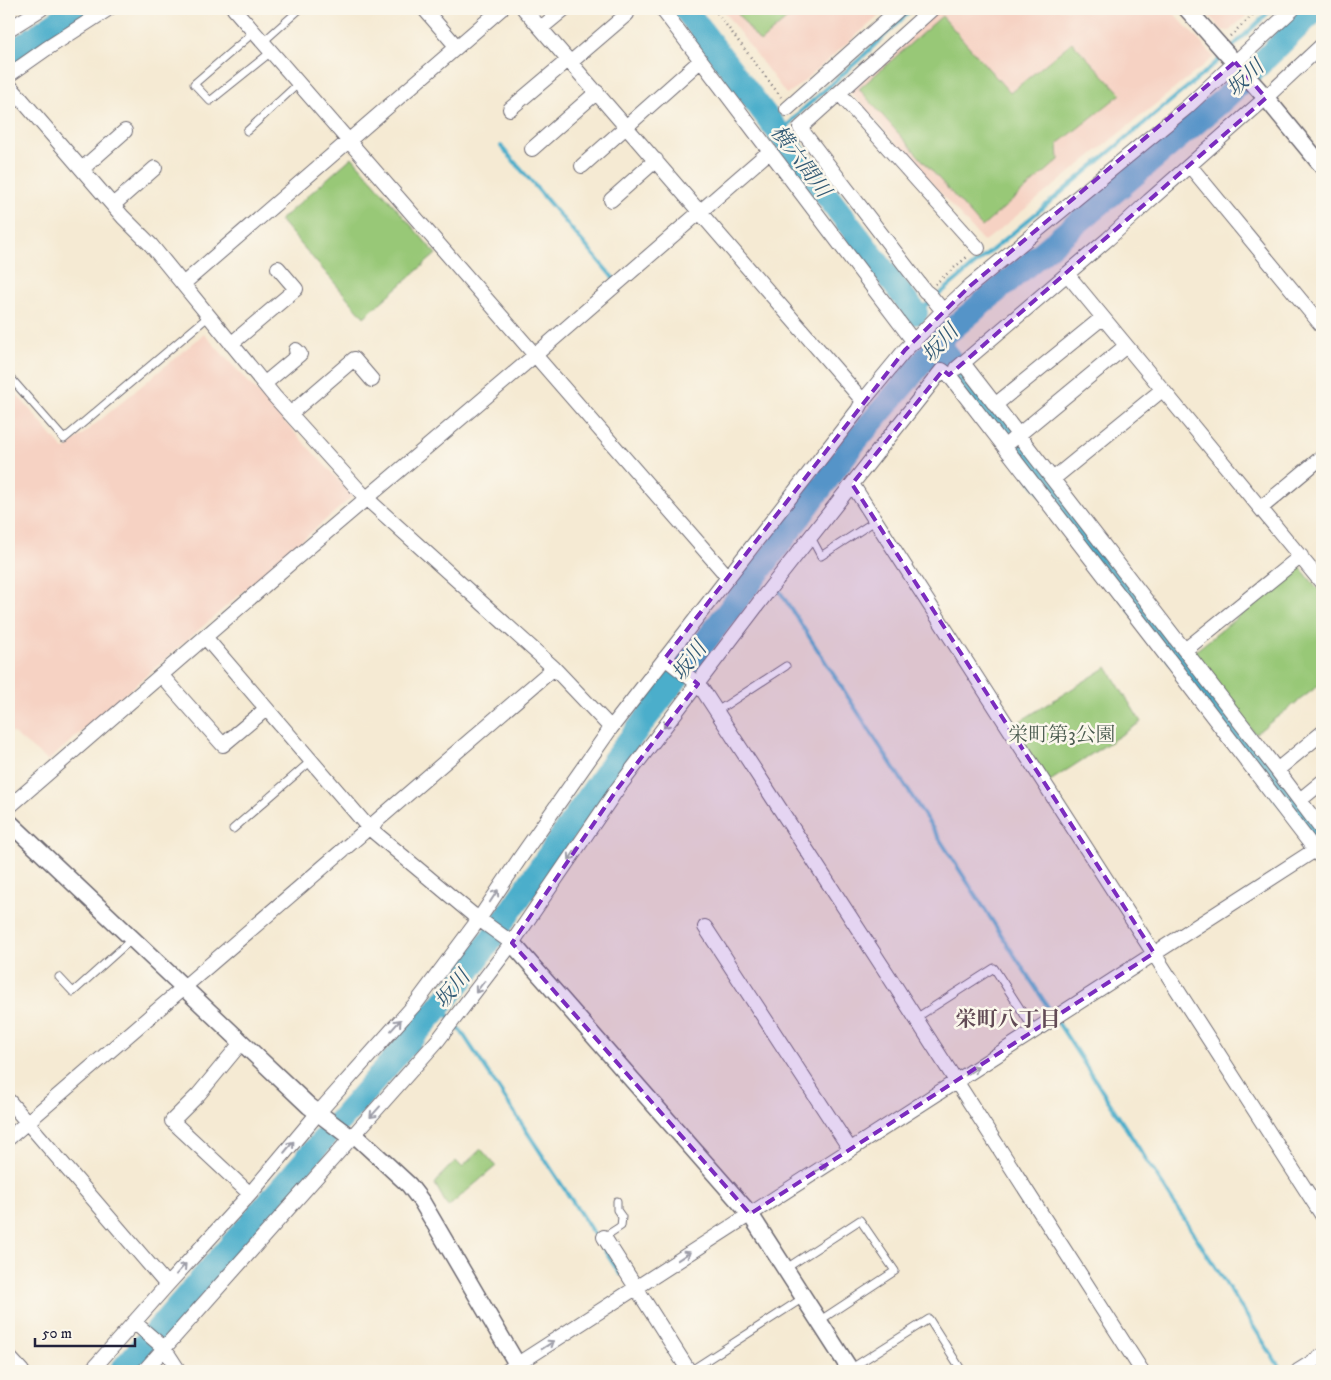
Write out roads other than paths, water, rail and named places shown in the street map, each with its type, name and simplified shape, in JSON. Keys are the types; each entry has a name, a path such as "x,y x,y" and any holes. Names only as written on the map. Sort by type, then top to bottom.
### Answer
{"street":[{"path":"9,29 41,9"},
{"path":"9,75 108,9"},
{"path":"234,9 728,578"},
{"path":"183,284 501,9"},
{"path":"524,9 863,401"},
{"path":"541,28 564,9"},
{"path":"662,9 916,340"},
{"path":"932,9 800,128 928,293 939,315"},
{"path":"1187,9 1261,92 1322,166"},
{"path":"91,1371 136,1324 167,1285 250,1194 417,1002 481,920 520,858 611,728 667,660 863,401 905,350 970,286 1186,108 1236,64 1293,9"},
{"path":"426,11 457,47"},
{"path":"787,109 895,12 905,32"},
{"path":"510,109 627,14"},
{"path":"144,1371 162,1346 350,1135 438,1040 695,682 942,370 954,370 1108,239 1190,166 1261,92 1322,45"},
{"path":"582,166 700,60"},
{"path":"9,85 113,205 151,245 264,384 366,498 554,668 611,728"},
{"path":"532,149 596,92"},
{"path":"839,93 978,248"},
{"path":"82,169 125,131"},
{"path":"9,807 770,152"},
{"path":"611,200 656,160"},
{"path":"1190,166 1322,326"},
{"path":"113,205 155,168"},
{"path":"231,344 296,290 278,268"},
{"path":"1067,274 1300,556 1319,573"},
{"path":"995,405 1102,318"},
{"path":"1004,446 1126,346"},
{"path":"264,384 300,354 296,350"},
{"path":"290,414 354,360 372,380"},
{"path":"954,370 995,405 1322,830"},
{"path":"9,822 182,988 309,1106 350,1135 356,1136 414,1191 443,1236 515,1369 636,1288 1154,953 1319,854 1004,446 954,370"},
{"path":"1053,479 1162,390"},
{"path":"1261,508 1322,457"},
{"path":"852,484 1322,1214"},
{"path":"1185,650 1300,556"},
{"path":"205,637 368,827 481,920 510,941 750,1214 850,1370"},
{"path":"667,660 695,682 717,711 1142,1371"},
{"path":"9,1138 554,668"},
{"path":"162,675 223,745 266,709"},
{"path":"1277,770 1322,733"},
{"path":"1300,800 1322,782"},
{"path":"705,926 850,1149"},
{"path":"241,1043 198,1095 172,1121 250,1194"},
{"path":"9,1101 167,1285"},
{"path":"604,1237 690,1371"},
{"path":"136,1324 162,1346 179,1371"},
{"path":"1298,1371 1322,1356"},
{"path":"9,1357 22,1371"}],"lane":[{"path":"263,42 194,84 210,101 263,42 300,9"},
{"path":"247,131 299,83"},
{"path":"9,376 64,439 209,316"},
{"path":"814,543 821,556 875,521"},
{"path":"717,711 786,666"},
{"path":"233,829 311,761"},
{"path":"59,977 73,992 132,939"},
{"path":"916,1018 994,968 1034,1030"},
{"path":"604,1237 621,1226 622,1217 618,1210 617,1202"},
{"path":"785,1269 860,1220 895,1271 819,1322"},
{"path":"690,1371 804,1298"},
{"path":"850,1370 929,1319 962,1371"}],"waterway":[{"path":"9,55 76,9"},
{"name":"横六間川","path":"685,9 916,313"},
{"path":"780,134 800,112 861,58 912,9"},
{"path":"1228,51 1272,9"},
{"name":"坂川","path":"121,1371 469,971 614,760 770,557 854,443 947,333 1224,99 1309,16 1319,9"},
{"path":"936,297 1223,56"},
{"path":"501,146 614,279"},
{"path":"916,313 930,302"},
{"path":"938,344 1322,843"},
{"path":"779,590 1282,1371"},
{"path":"440,1006 450,1018"},
{"path":"454,1024 461,1031 620,1274"},
{"path":"1315,1371 1322,1366"}],"district":[{"name":"栄町八丁目","path":"1008,1019"}],"park label":[{"name":"栄町第3公園","path":"1062,734"}]}
